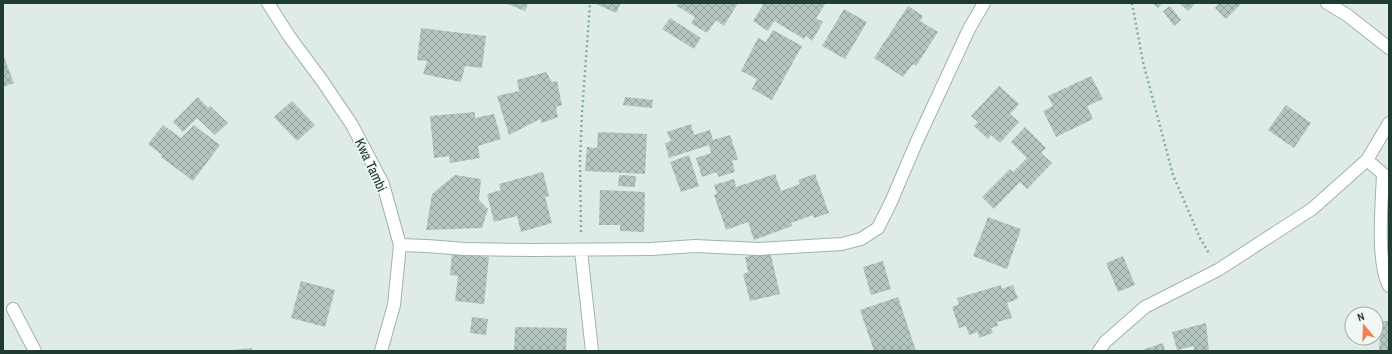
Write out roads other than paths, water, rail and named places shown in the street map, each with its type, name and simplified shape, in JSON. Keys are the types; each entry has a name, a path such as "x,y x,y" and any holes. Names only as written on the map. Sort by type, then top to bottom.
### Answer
{"street":[{"name":"Kwa Tambi","path":"268,3 289,36 352,125 382,184 400,245 394,305 381,351"},
{"path":"400,245 465,249 581,251 695,246 759,249 842,244 860,239 878,228 969,29 984,3"},
{"path":"1327,3 1347,15 1389,48"},
{"path":"1099,351 1105,342 1145,307 1218,270 1312,209 1366,160 1389,123"},
{"path":"1366,160 1386,176 1381,244 1383,267 1389,286"},
{"path":"581,251 592,351"},
{"path":"13,309 35,351"}]}
